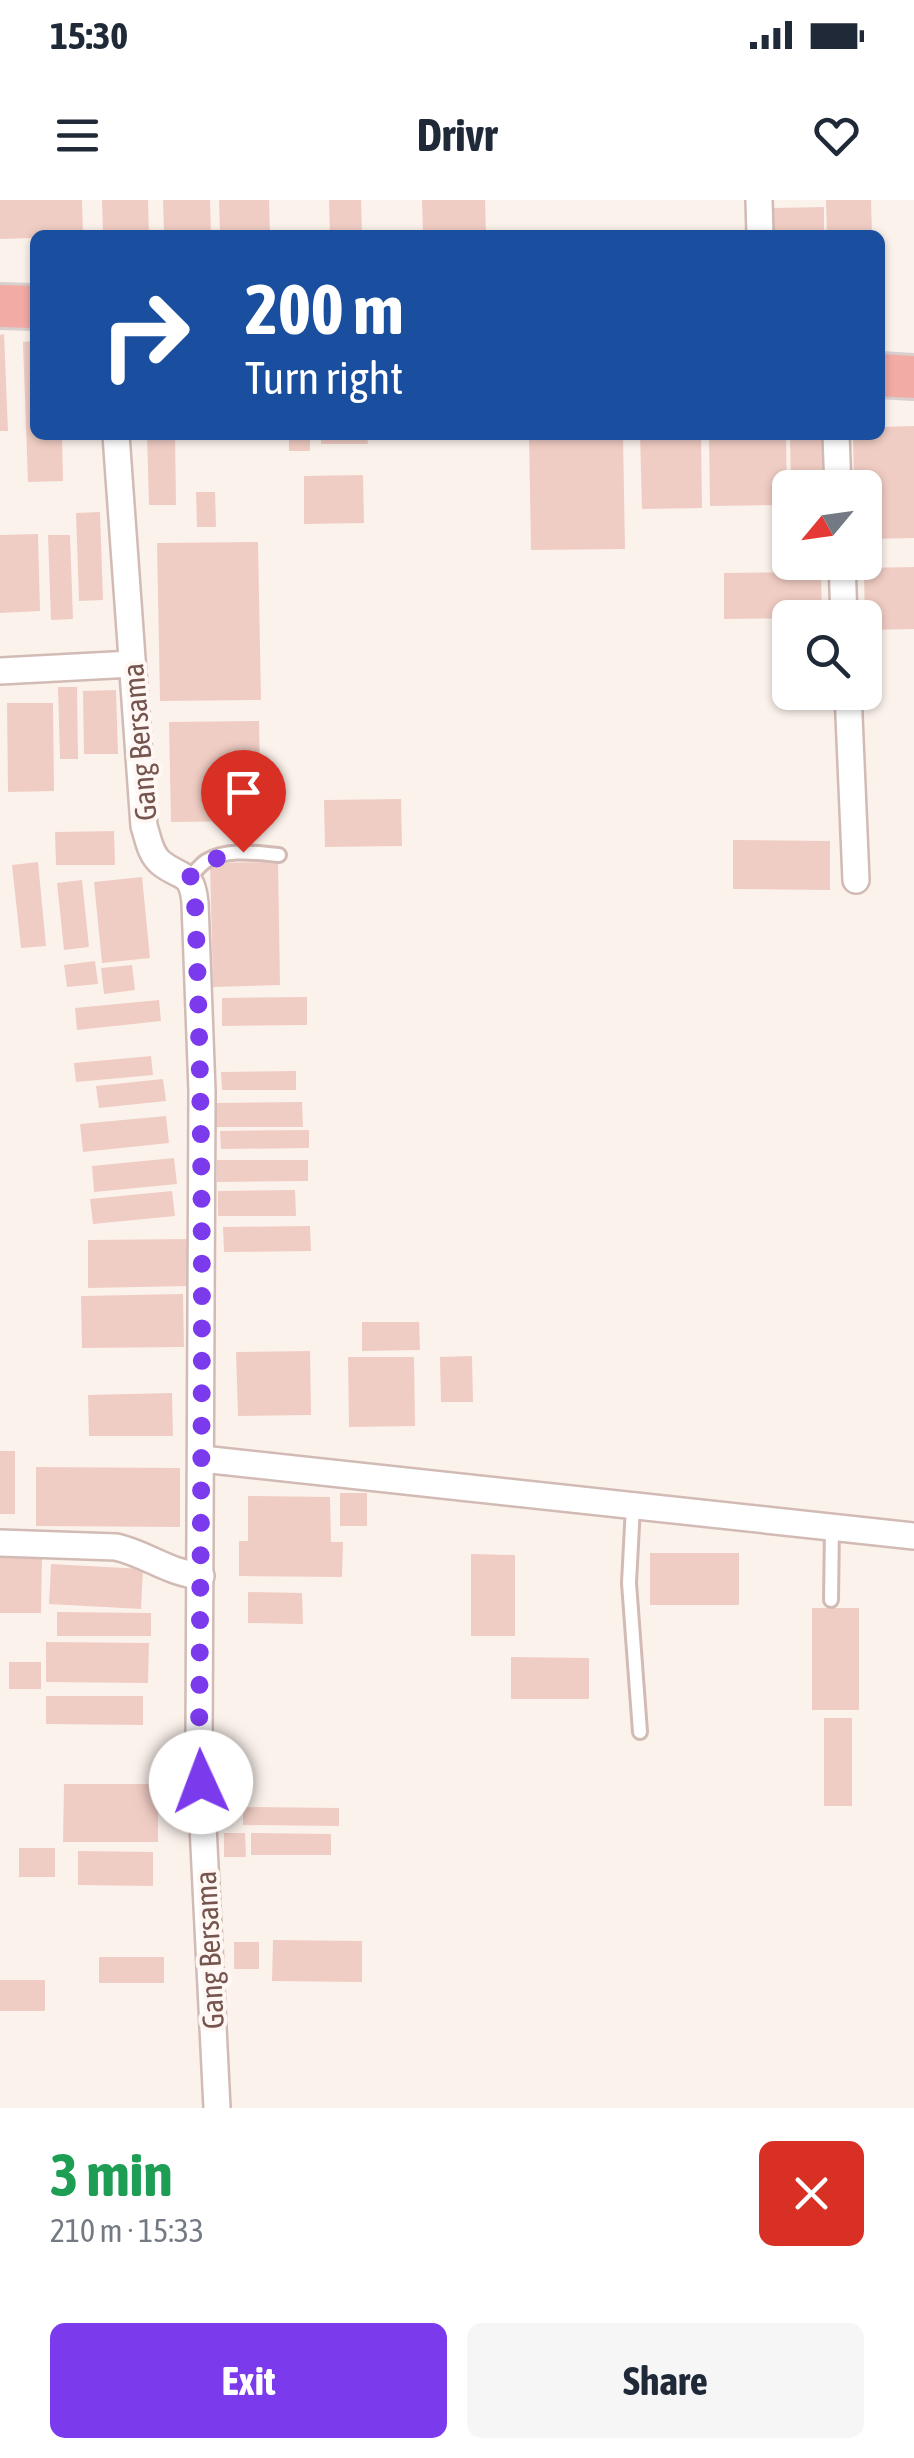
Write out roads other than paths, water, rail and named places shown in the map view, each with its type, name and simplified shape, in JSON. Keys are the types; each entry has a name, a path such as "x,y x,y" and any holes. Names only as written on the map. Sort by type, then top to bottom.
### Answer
{"highway":[{"path":"0,306 30,308"},
{"path":"885,376 914,376"}],"street":[{"path":"759,200 760,230"},
{"name":"Gang Bersama","path":"116,440 144,826 152,853 161,863 189,878 195,903 202,1091 199,1745 217,2108"},
{"path":"836,440 837,470"},
{"path":"0,671 132,664"},
{"path":"849,710 856,880"},
{"path":"202,1459 914,1536"},
{"path":"0,1543 116,1547 180,1574 200,1576"}],"lane":[{"path":"189,878 205,862 218,856 243,852 279,856"},
{"path":"633,1506 629,1583 640,1732"},
{"path":"831,1600 832,1526"}]}
